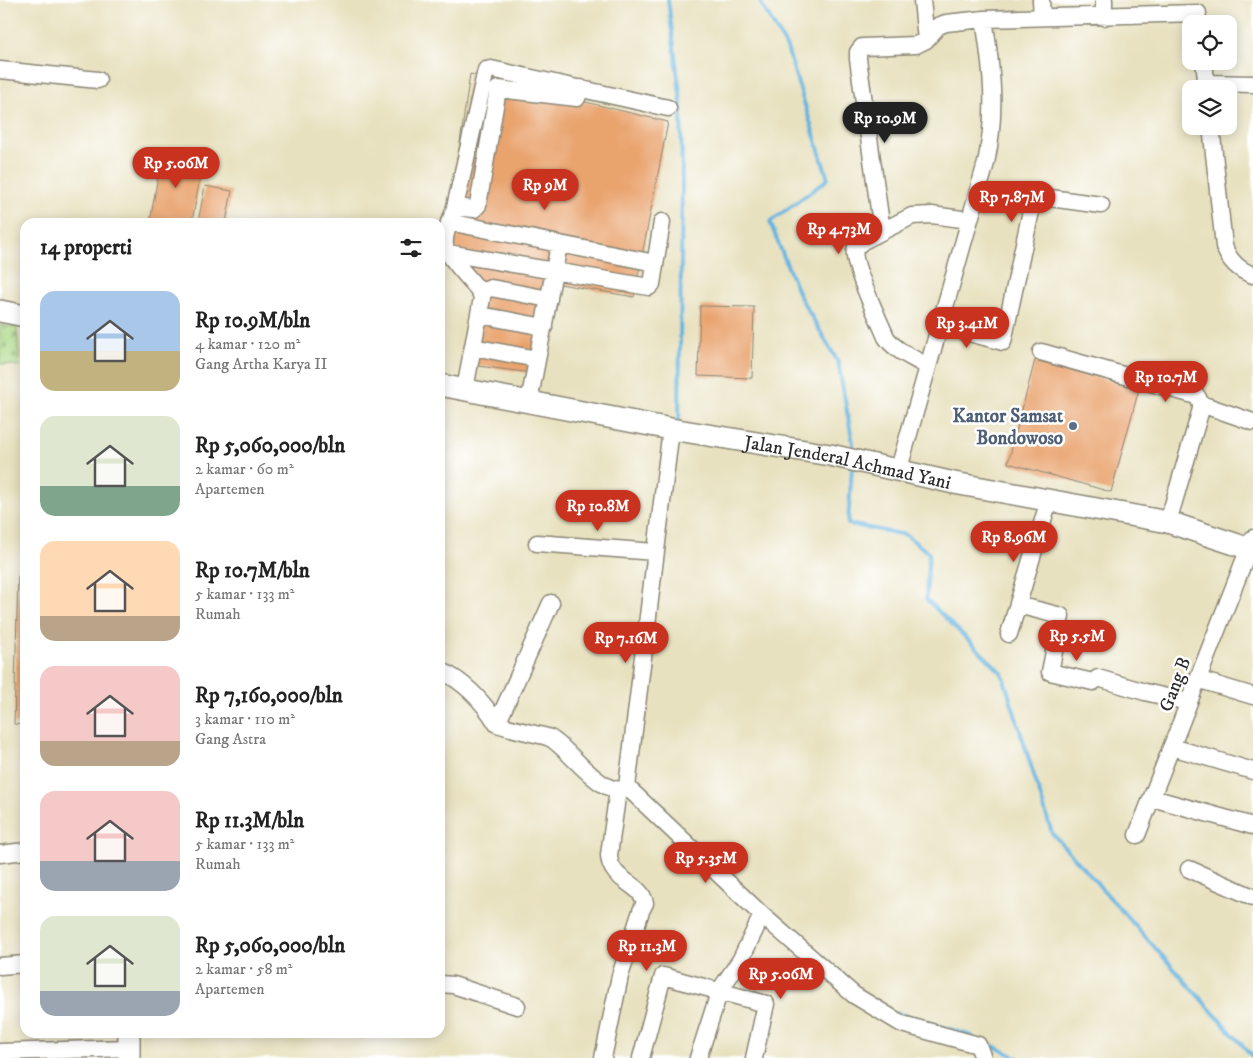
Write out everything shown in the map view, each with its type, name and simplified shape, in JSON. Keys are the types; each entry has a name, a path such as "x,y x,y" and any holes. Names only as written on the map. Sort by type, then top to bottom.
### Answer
{"main road":[{"path":"0,311 20,315"},
{"name":"Jalan Jenderal Achmad Yani","path":"445,386 679,430 830,455 898,472 1168,522 1252,545"}],"street":[{"path":"922,0 926,40"},
{"path":"1041,0 1042,17"},
{"path":"1104,0 1104,17"},
{"path":"882,231 858,52 865,46 916,45 926,40 938,26 946,23 984,19 1104,17 1198,12"},
{"path":"898,472 986,163 991,137 992,85 984,19"},
{"path":"445,240 486,70 490,69 581,88 668,108"},
{"path":"0,70 98,80"},
{"path":"1237,85 1253,84"},
{"path":"482,86 577,98 581,88"},
{"path":"452,215 474,209 478,205 498,89"},
{"path":"1212,135 1224,246 1232,262 1246,273 1253,275"},
{"path":"940,325 1003,342 1031,211 1037,198 1043,197 1101,205"},
{"path":"452,215 559,245 656,263"},
{"path":"928,367 890,343 886,337 857,266 855,251 858,246 882,231 912,216 922,215 969,220"},
{"path":"448,253 649,287 652,284 662,222"},
{"path":"529,402 559,245"},
{"path":"445,246 448,253 480,292 482,298 464,389"},
{"path":"480,292 491,288 549,299"},
{"path":"480,315 544,327"},
{"path":"473,347 538,359"},
{"path":"1041,352 1197,396 1201,404 1168,522"},
{"path":"1201,404 1253,422"},
{"path":"603,1058 620,976 645,903 642,895 613,871 609,861 623,788 655,552 679,430"},
{"path":"1009,634 1049,500"},
{"path":"537,543 655,552"},
{"name":"Gang B","path":"1137,835 1197,679 1252,545"},
{"path":"497,724 551,602"},
{"path":"1018,605 1061,616 1050,672 1092,682 1098,678 1188,702"},
{"path":"445,673 474,693 489,710 497,724 548,737 557,742 594,778 614,790 623,788"},
{"path":"1197,679 1253,696"},
{"path":"1172,747 1253,771"},
{"path":"623,788 762,915 854,995 902,1024 978,1045 983,1058"},
{"path":"1152,798 1253,826"},
{"path":"0,854 20,852"},
{"path":"1189,869 1253,897"},
{"path":"698,1058 720,990 741,959 762,915"},
{"path":"0,966 20,964"},
{"path":"641,1058 662,976 720,990 766,1004 754,1058"},
{"path":"445,984 453,985 517,1006"},
{"path":"0,1052 129,1046"}],"green space":[{"path":"0,325 17,328 20,366 0,364"}],"building":[{"path":"470,74 668,122 634,297 560,284 539,374 463,364 476,299 445,246"},
{"path":"162,153 203,161 193,218 151,218"},
{"path":"205,186 232,191 227,218 199,218"},
{"path":"700,306 754,307 752,378 698,376"},
{"name":"Kantor Samsat Bondowoso","path":"1035,360 1139,389 1111,492 1008,463"},
{"path":"18,576 20,576 20,725 14,724"}],"waterway":[{"path":"668,0 681,102 682,183 679,424"},
{"path":"759,0 787,48 828,179 770,222 799,295 838,362 853,444 853,454"},
{"path":"852,466 848,524 906,535 929,553 926,599 1002,673 1052,833 1253,1057"},
{"path":"897,1013 972,1036"},
{"path":"983,1041 1018,1058"}],"place":[{"name":"Kantor Samsat Bondowoso","path":"1073,426"}]}
